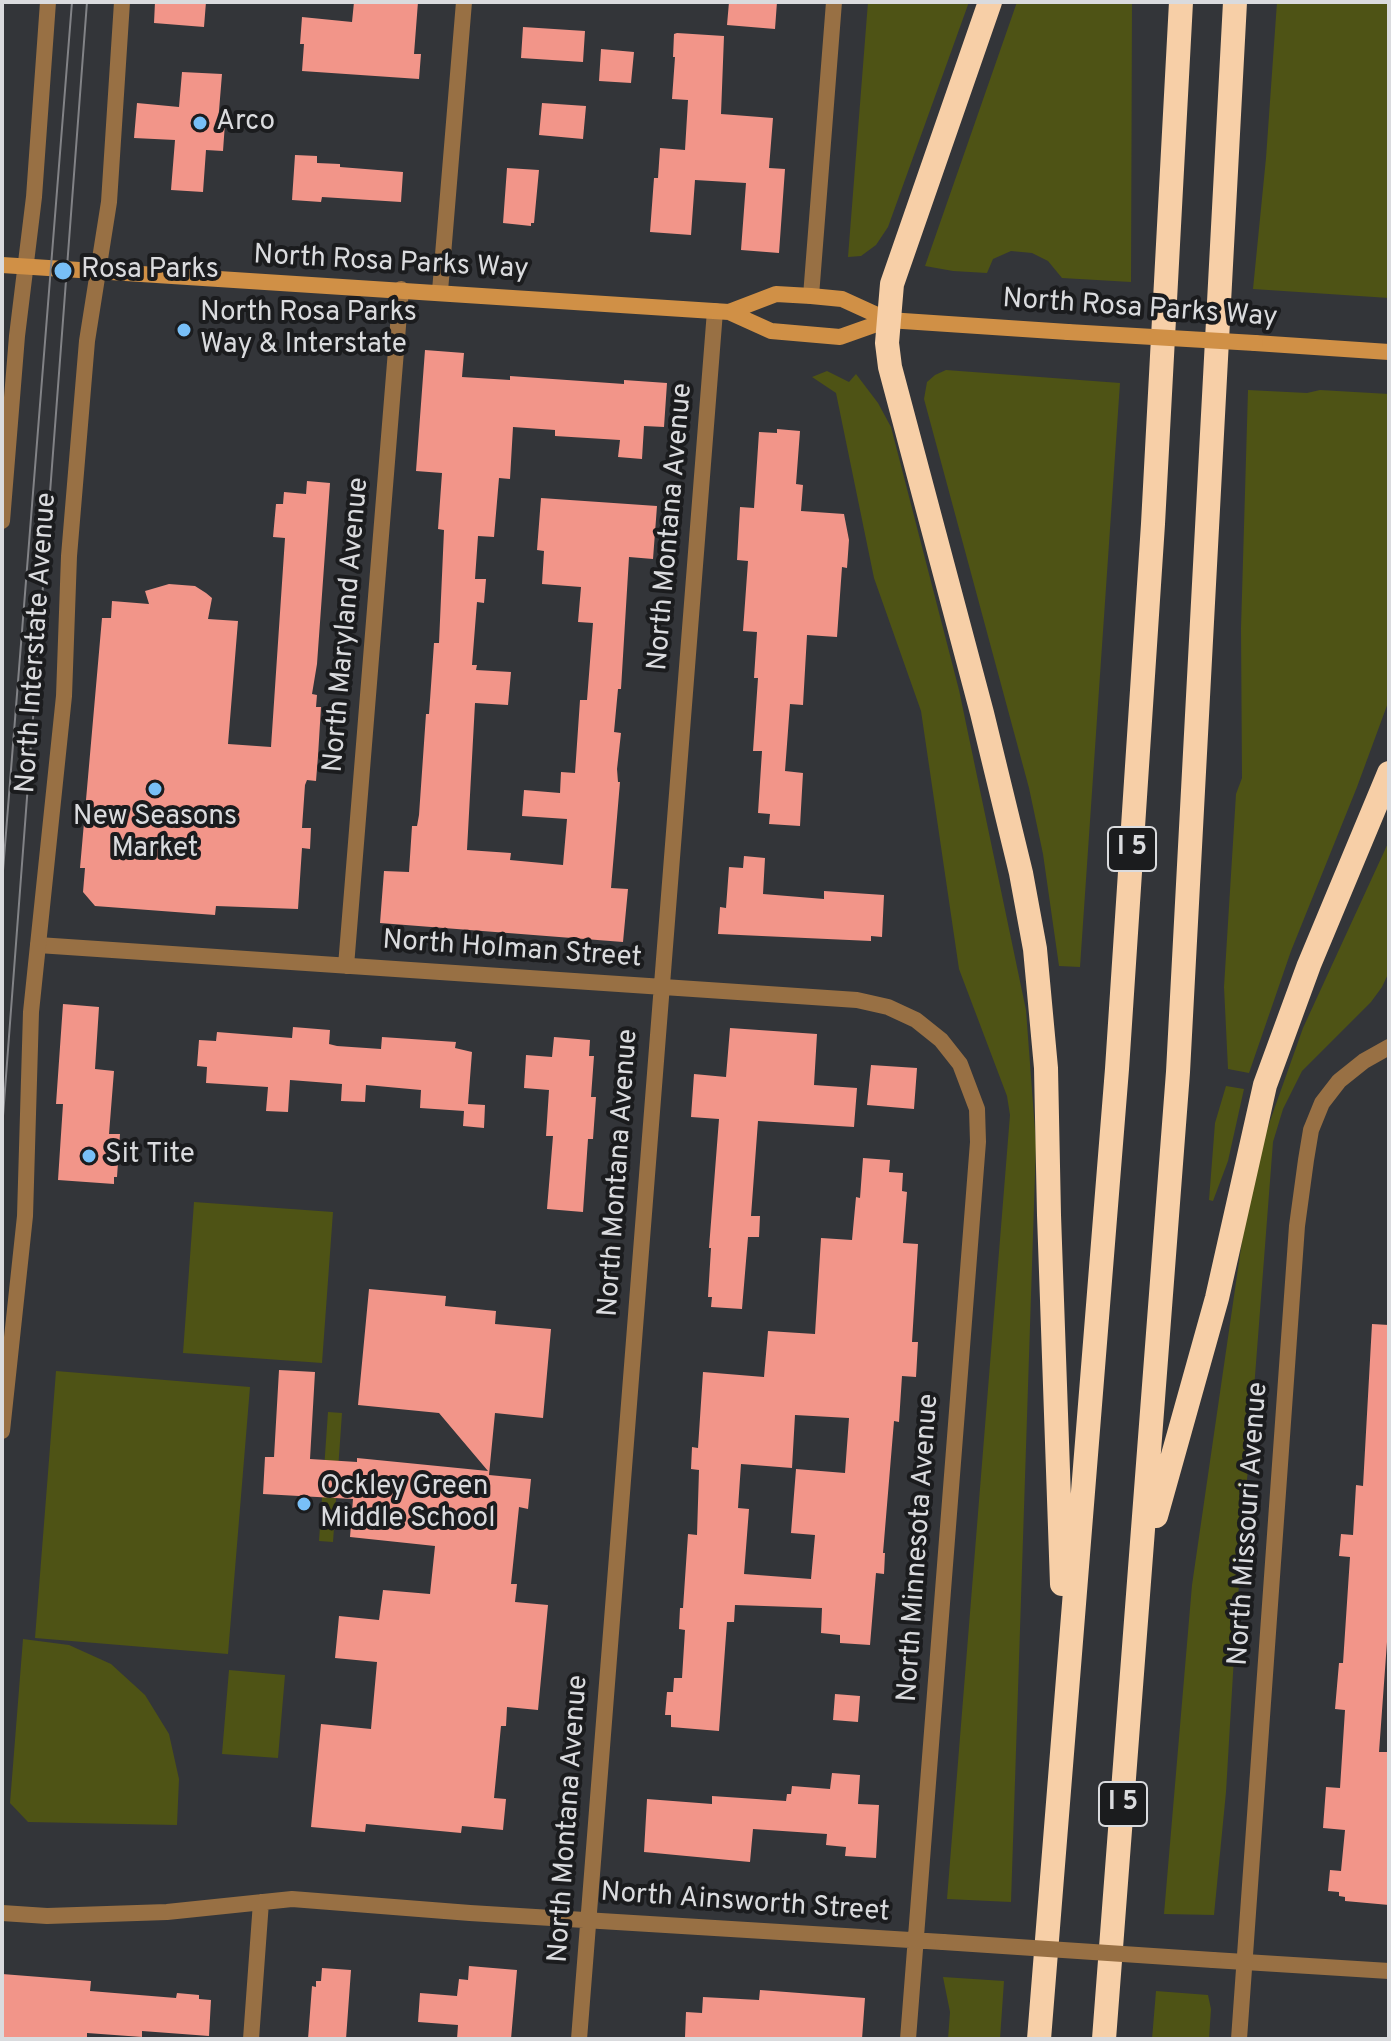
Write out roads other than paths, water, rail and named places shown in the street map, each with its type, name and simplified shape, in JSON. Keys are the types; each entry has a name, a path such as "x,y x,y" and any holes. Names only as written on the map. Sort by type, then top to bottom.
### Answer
{"highway":[{"path":"990,2 896,270 889,298 890,367 982,713 1021,873 1035,949 1046,1068 1066,1694"},
{"name":"I 5","path":"1039,2039 1117,1069 1153,524 1181,2"},
{"name":"I 5","path":"1104,2039 1178,1072 1235,2"},
{"path":"1142,1568 1217,1298 1265,1085 1309,965 1389,773"}],"main road":[{"name":"North Rosa Parks Way","path":"2,265 722,311 771,331 840,337 888,320"},
{"name":"North Rosa Parks Way","path":"722,311 776,294 811,296 842,299 888,320 1389,352"}],"street":[{"name":"North Interstate Avenue","path":"2,521 34,197 48,2"},
{"name":"North Interstate Avenue","path":"2,1431 25,1216 31,1012 64,696 69,556 87,341 109,202 122,2"},
{"path":"440,291 464,2"},
{"path":"811,296 834,2"},
{"name":"North Maryland Avenue","path":"346,966 401,289"},
{"name":"North Montana Avenue","path":"579,2039 660,987 722,311"},
{"name":"North Holman Street","path":"38,945 857,1000 888,1007 916,1020 941,1040 960,1064"},
{"name":"North Missouri Avenue","path":"1239,2039 1296,1242 1306,1160 1311,1130 1322,1103 1339,1081 1364,1061 1389,1047"},
{"name":"North Minnesota Avenue","path":"908,2039 978,1142 977,1109 960,1064"},
{"name":"North Ainsworth Street","path":"2,1913 99,1915 167,1912 292,1899 1389,1971"},
{"path":"251,2039 261,1902"}],"tram line":[{"path":"2,883 72,2"},
{"path":"2,1129 87,2"}],"place":[{"name":"Arco","path":"200,123"},
{"name":"Rosa Parks","path":"63,271"},
{"name":"North Rosa Parks Way & Interstate","path":"184,330"},
{"name":"New Seasons Market","path":"155,789"},
{"name":"Sit Tite","path":"89,1156"},
{"name":"Ockley Green Middle School","path":"304,1504"}]}
